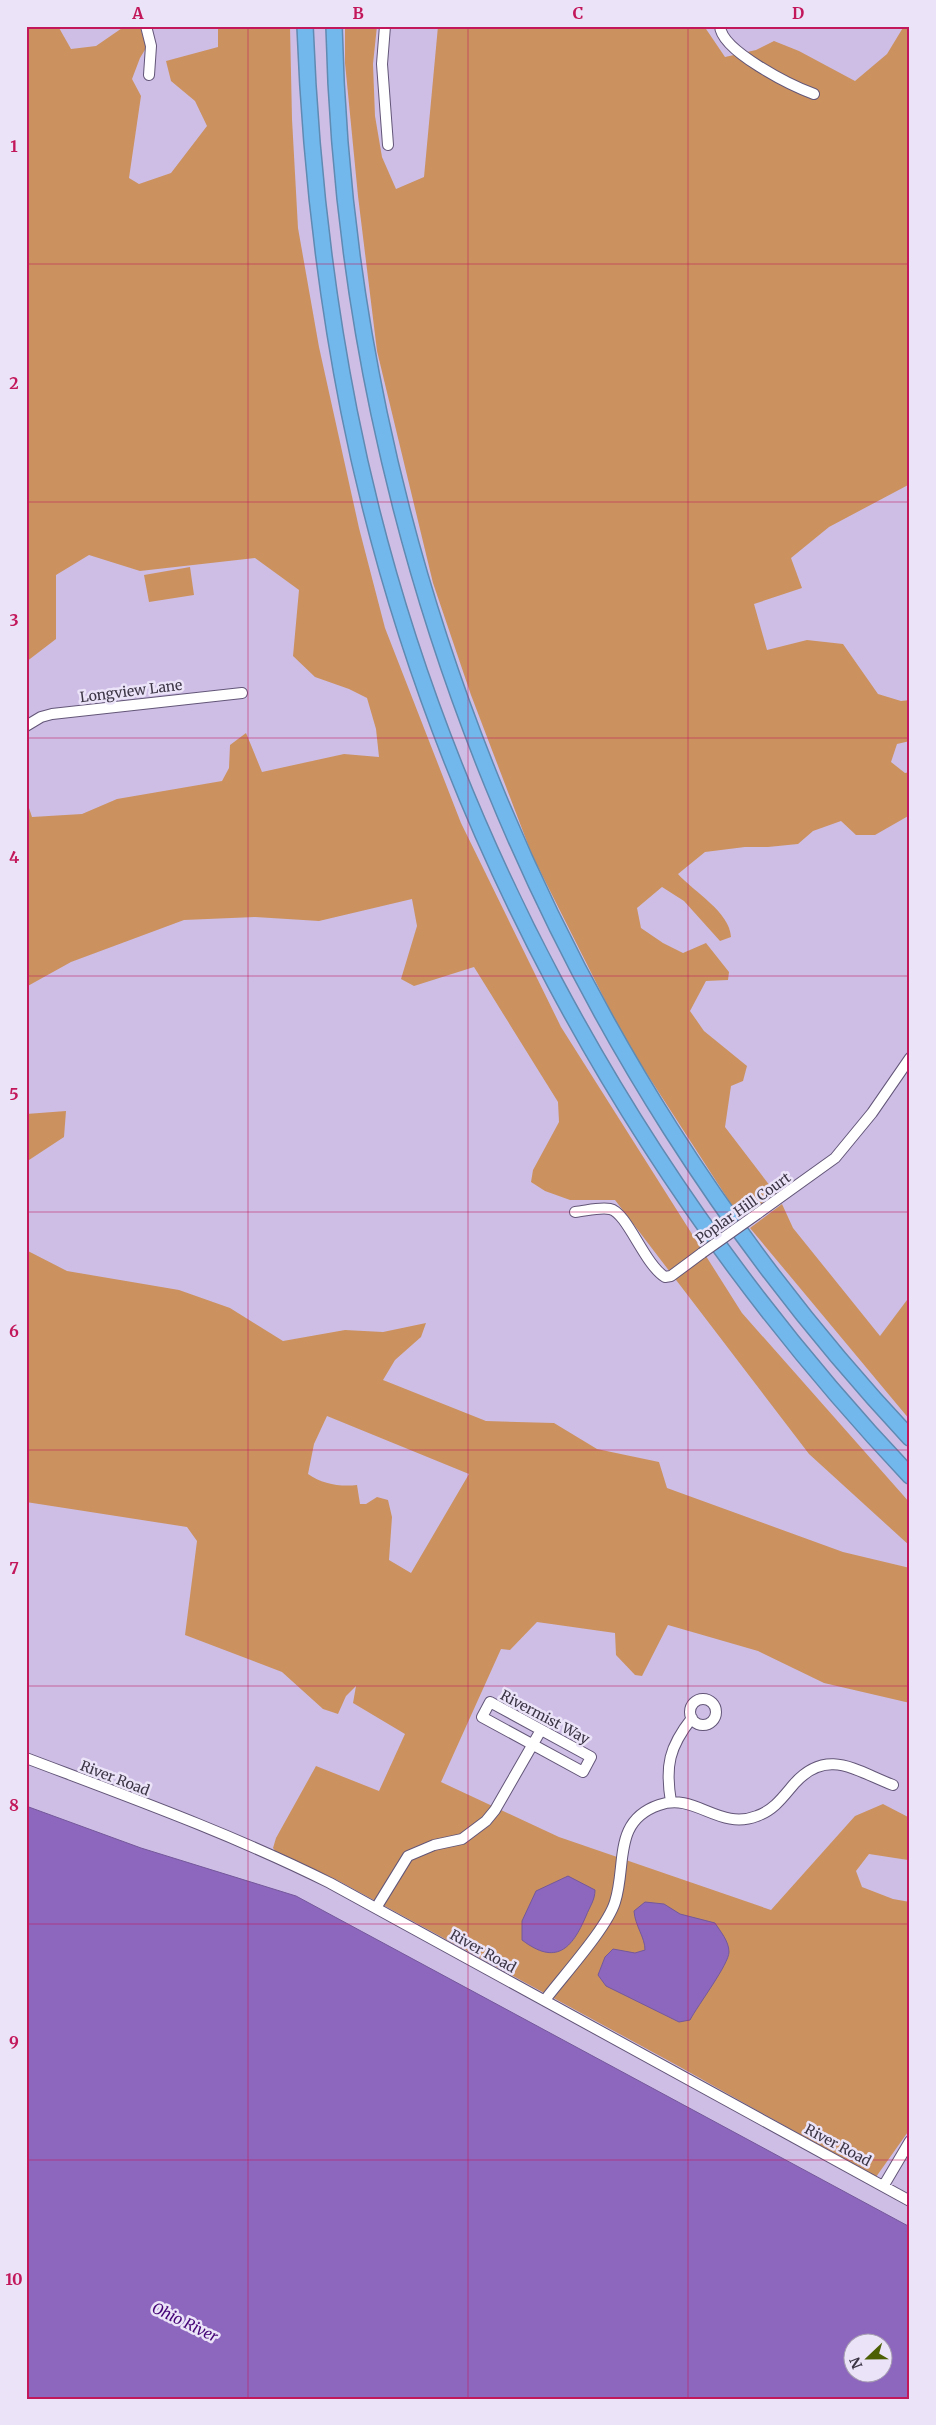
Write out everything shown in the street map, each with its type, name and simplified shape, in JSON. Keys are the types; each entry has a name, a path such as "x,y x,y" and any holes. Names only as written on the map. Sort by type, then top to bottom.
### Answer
{"highway":[{"path":"305,26 312,152 320,225 333,324 350,414 390,576 433,709 461,782 502,876 567,1003 608,1076 662,1163 750,1288 802,1354 853,1415 910,1476"},
{"path":"334,26 338,117 346,209 358,304 380,416 396,491 429,608 460,702 493,787 522,854 583,978 614,1035 684,1150 763,1263 846,1367 910,1438"}],"street":[{"path":"146,26 151,46 148,75"},
{"path":"385,26 382,64 388,145"},
{"path":"720,26 724,38 744,56 790,84 814,94"},
{"name":"Longview Lane","path":"26,726 52,714 242,693"},
{"name":"Poplar Hill Court","path":"575,1212 607,1209 618,1213 651,1264 665,1277 671,1276 835,1158 872,1112 910,1058"},
{"name":"Rivermist Way","path":"490,1702 541,1730 591,1758 583,1772 482,1717 490,1702"},
{"path":"670,1802 667,1780 671,1753 676,1741 692,1718"},
{"path":"376,1908 408,1856 417,1851 462,1839 486,1821 495,1810 541,1730"},
{"name":"River Road","path":"26,1758 270,1853 376,1908 884,2185 910,2201"},
{"path":"545,2000 607,1919 615,1903 623,1843 628,1832 643,1814 656,1806 670,1802 688,1803 723,1818 746,1819 767,1811 813,1768 828,1763 848,1765 893,1785"},
{"path":"884,2185 910,2141"}],"shaded area":[{"path":"26,26 58,26 71,49 96,46 125,26 140,26 146,48 132,79 141,96 129,178 139,184 171,173 207,126 195,101 171,81 166,61 218,47 218,26 290,26 292,119 298,228 319,347 359,528 385,628 461,823 561,1027 742,1313 910,1503 910,1546 809,1454 615,1200 570,1200 545,1191 531,1182 533,1170 559,1122 558,1102 474,967 414,986 401,979 417,926 412,899 319,921 255,917 184,920 71,962 26,987 26,799 32,817 82,814 117,799 222,781 229,768 230,745 246,733 262,772 344,754 379,757 376,729 367,698 349,689 315,677 293,656 299,590 255,558 140,571 89,555 56,575 56,639 26,662"},
{"path":"345,26 377,26 373,64 375,116 382,157 396,189 424,177 438,26 704,26 725,57 756,50 774,41 799,51 855,81 887,54 904,26 910,26 910,484 829,527 791,558 802,588 754,604 767,650 807,640 843,644 878,694 901,701 910,700 910,741 897,744 891,762 905,773 910,772 910,815 875,835 856,835 841,821 813,831 798,844 745,847 705,852 678,874 725,919 731,937 720,941 684,901 662,887 637,908 641,928 663,943 683,953 706,943 729,972 728,980 706,981 690,1011 704,1031 747,1066 743,1081 731,1086 725,1127 777,1195 742,1221 625,1040 532,855 471,695 433,583 377,351 358,196 345,63"},
{"path":"190,567 194,595 149,602 144,575"},
{"path":"66,1111 64,1137 26,1162 26,1114"},
{"path":"782,1204 793,1228 880,1336 910,1296 910,1420 750,1228"},
{"path":"26,1250 67,1271 179,1290 230,1308 283,1341 345,1330 383,1332 426,1323 421,1337 395,1360 383,1380 486,1421 554,1423 597,1449 659,1462 667,1488 843,1552 910,1568 910,1703 824,1683 758,1651 668,1625 642,1676 635,1675 616,1655 615,1633 537,1622 510,1650 501,1649 441,1782 559,1837 771,1910 855,1816 883,1804 910,1818 910,1859 869,1854 856,1871 862,1887 893,1899 910,1902 910,2129 876,2177 680,2067 337,1880 276,1852 273,1848 276,1838 316,1766 379,1791 405,1734 353,1703 356,1686 346,1696 338,1714 323,1709 282,1672 185,1635 197,1541 187,1527 26,1502","holes":["327,1416 469,1474 411,1573 389,1560 392,1517 388,1500 377,1497 366,1504 360,1504 357,1485 331,1484 308,1474 314,1444"]}],"water":[{"name":"Ohio River","path":"26,1806 141,1848 296,1896 910,2227 910,2399 26,2399"},
{"path":"568,1876 595,1890 595,1894 581,1928 569,1945 554,1953 544,1952 522,1940 522,1921 536,1891"},
{"path":"645,1902 664,1904 680,1914 715,1923 728,1944 728,1958 724,1966 690,2020 679,2022 606,1986 598,1975 605,1957 613,1949 635,1953 645,1950 634,1911"}]}
